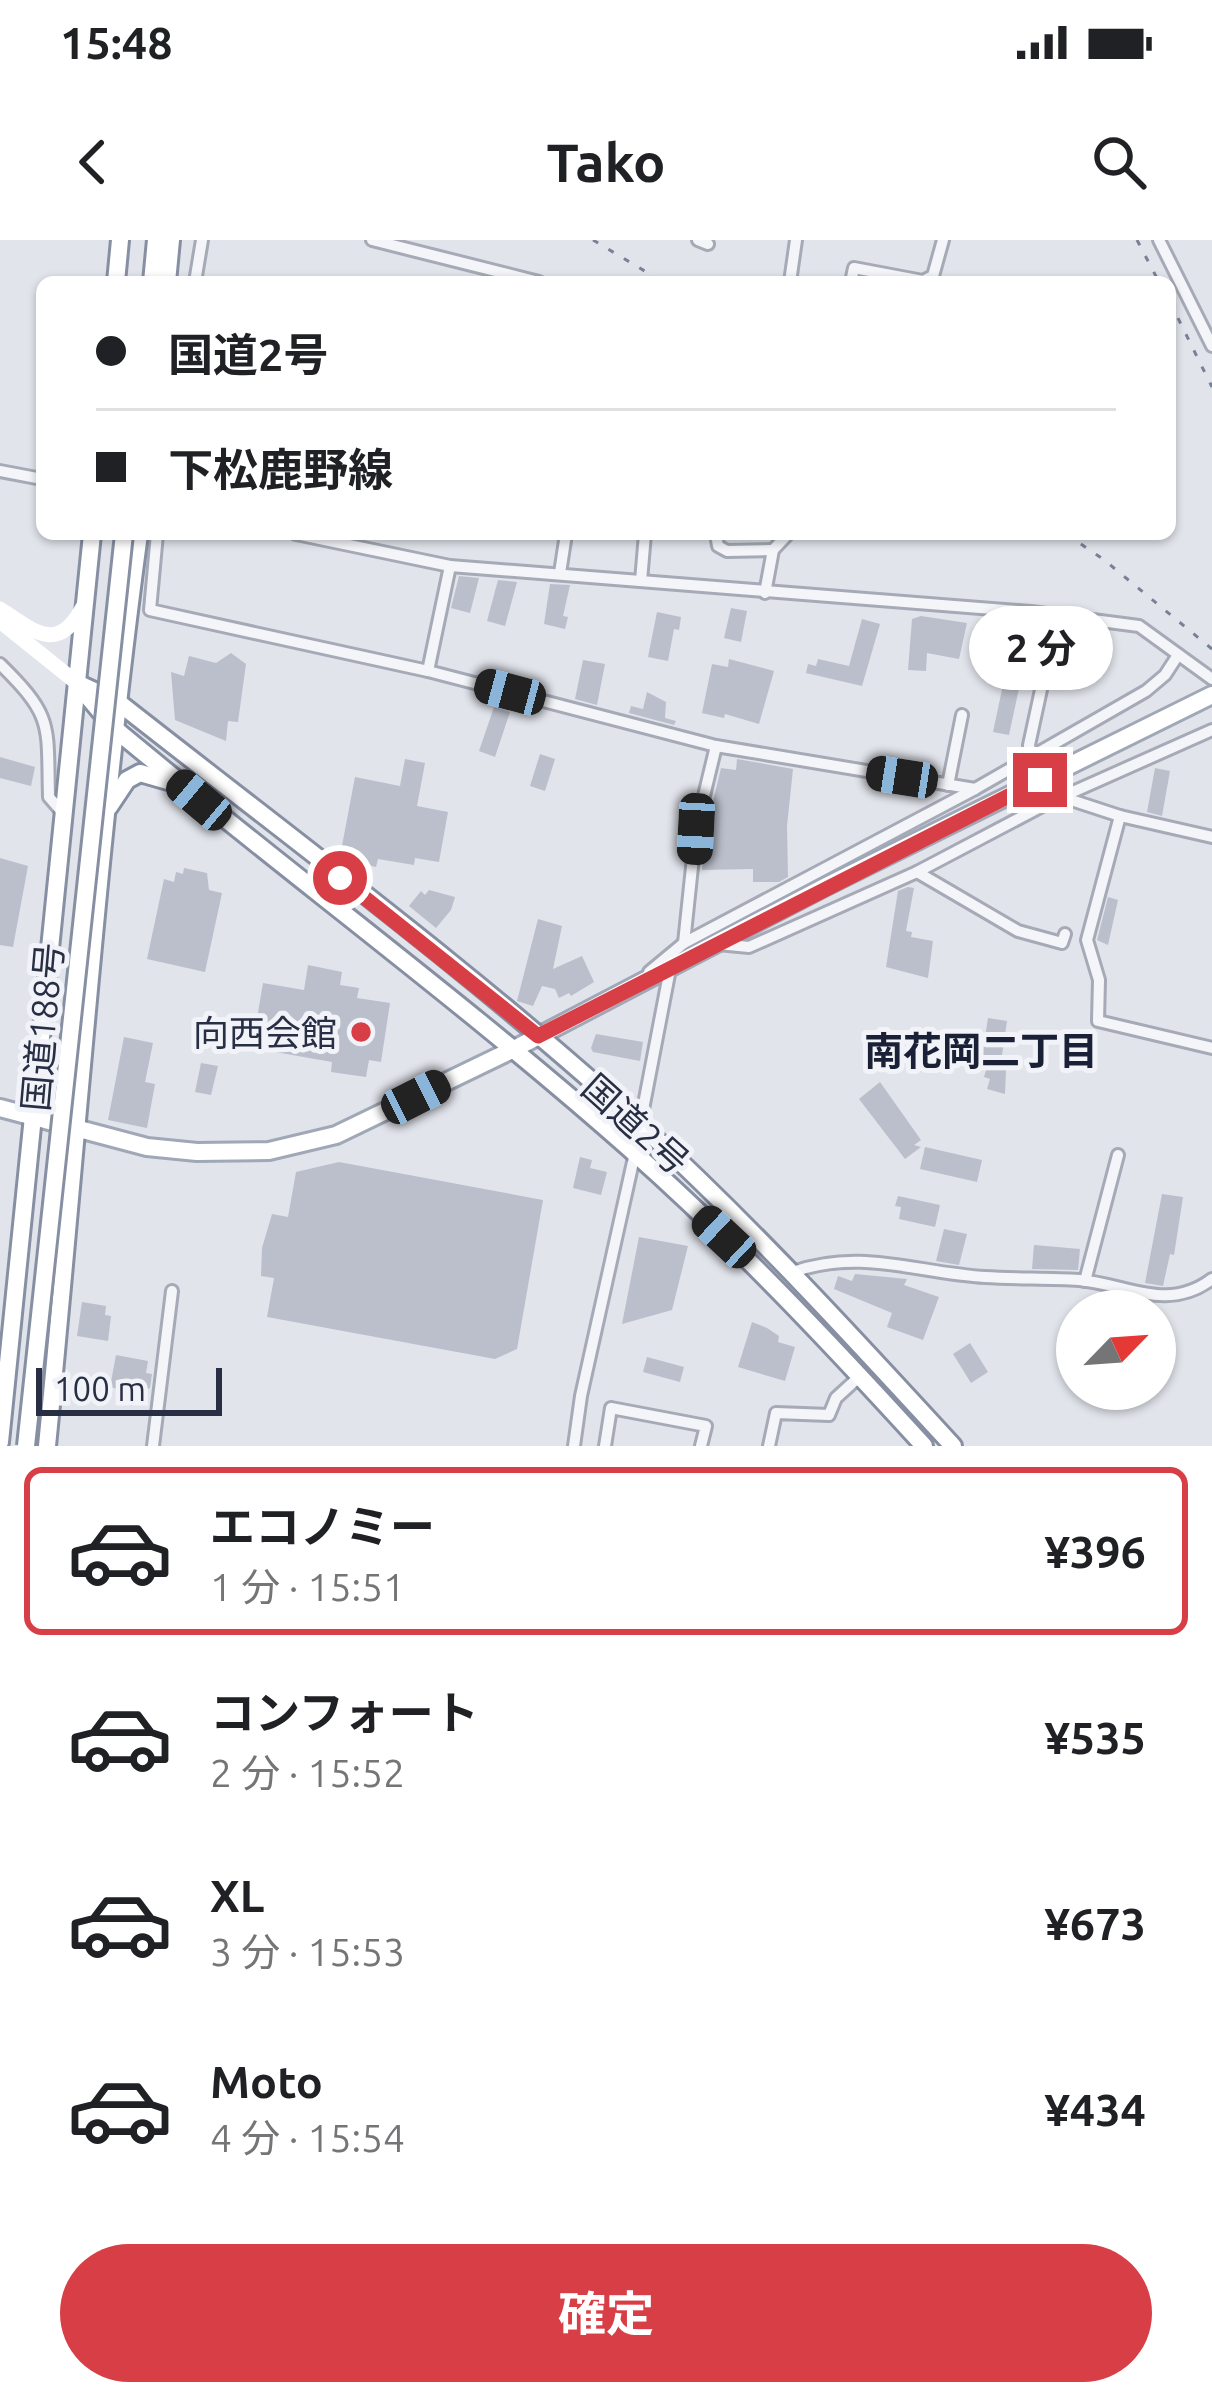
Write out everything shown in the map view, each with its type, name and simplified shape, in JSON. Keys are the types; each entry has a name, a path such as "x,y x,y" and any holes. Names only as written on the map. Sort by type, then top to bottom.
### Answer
{"main road":[{"path":"117,276 120,240"},
{"path":"155,240 157,276"},
{"path":"158,276 171,240"},
{"path":"77,683 91,540"},
{"path":"108,731 124,540"},
{"path":"118,702 138,540"},
{"path":"0,609 40,634 60,635 71,630 84,605"},
{"path":"0,621 77,683"},
{"name":"国道2号","path":"77,683 108,731 514,1049 635,1153 724,1237 924,1446"},
{"name":"国道2号","path":"77,683 118,702 538,1036 640,1125 793,1272 952,1446"},
{"name":"国道188号","path":"0,1442 9,1282 33,1115 77,683"},
{"path":"0,1108 147,1147 197,1152 268,1151 336,1135 1212,695"},
{"name":"国道188号","path":"26,1446 108,731 118,702"},
{"name":"国道188号","path":"47,1446 79,1129 108,731"},
{"path":"103,818 127,780 140,773 159,776 199,800"}],"street":[{"path":"196,276 202,240"},
{"path":"372,240 514,276"},
{"path":"791,276 796,240"},
{"path":"933,276 944,240"},
{"path":"1160,240 1212,346"},
{"path":"852,276 854,268 896,276"},
{"path":"0,471 36,478"},
{"path":"156,540 150,610 428,670 716,746 975,789"},
{"path":"325,540 450,566 1139,626 1212,679"},
{"path":"560,573 565,540"},
{"path":"641,581 644,540"},
{"path":"717,540 727,551 772,550"},
{"path":"765,593 772,550 782,540"},
{"path":"428,670 450,566"},
{"path":"1030,762 1058,616"},
{"path":"634,986 684,943 1030,762 1146,691 1166,675 1178,655"},
{"path":"0,664 38,703 47,740 49,797 62,812"},
{"path":"948,784 962,715"},
{"path":"715,944 749,947 917,872 1046,798 1062,797 1212,730"},
{"path":"684,943 696,829 716,746"},
{"path":"1062,797 1212,837"},
{"path":"1120,816 1088,940 1099,980 1098,1021 1212,1048"},
{"path":"917,872 1018,931 1062,943 1065,934"},
{"path":"640,1125 670,966"},
{"path":"574,1446 635,1153"},
{"path":"1085,1281 1118,1155"},
{"path":"793,1272 826,1261 883,1262 982,1277 1085,1281 1156,1298 1183,1295 1212,1280"},
{"path":"153,1446 172,1291"},
{"path":"769,1446 776,1413 829,1415 836,1398 860,1376"},
{"path":"605,1446 611,1408 706,1426 700,1446"}],"building":[{"path":"459,576 479,578 470,613 451,608"},
{"path":"498,580 517,582 505,626 487,621"},
{"path":"550,584 570,585 565,629 544,624"},
{"path":"731,608 747,611 741,642 724,638"},
{"path":"657,612 681,617 668,661 648,657"},
{"path":"921,616 967,623 959,659 927,653 926,671 908,670 912,619"},
{"path":"862,619 880,624 862,686 806,673 808,664 816,666 818,659 849,666"},
{"path":"990,626 1006,630 998,666 981,662"},
{"path":"1073,629 1107,635 1106,646 1096,644 1090,672 1066,667"},
{"path":"231,653 246,664 238,722 228,721 226,741 175,720 171,672 184,676 189,656 216,663"},
{"path":"729,659 774,671 759,724 702,713 712,664 728,667"},
{"path":"583,660 605,664 597,705 575,699"},
{"path":"1008,661 1024,665 1009,735 993,732"},
{"path":"647,692 666,702 665,718 676,721 674,725 629,713 631,706 643,709"},
{"path":"494,707 510,712 495,757 479,751"},
{"path":"540,754 555,759 545,791 530,786"},
{"path":"0,757 35,767 31,786 0,778"},
{"path":"405,759 425,763 417,806 448,812 439,862 415,858 414,865 378,859 376,867 360,863 341,851 355,777 400,786"},
{"path":"737,759 793,769 788,877 779,882 753,882 753,869 702,870 721,768 736,770"},
{"path":"1155,768 1170,771 1162,816 1147,812"},
{"path":"0,858 28,866 13,947 0,945"},
{"path":"184,868 207,873 209,890 222,893 205,972 147,959 164,879 174,882 176,872 183,874"},
{"path":"914,888 906,931 912,932 911,937 933,941 928,978 886,967 898,891"},
{"path":"429,890 455,897 436,928 409,906 421,891 425,895"},
{"path":"1108,897 1118,900 1108,945 1097,940"},
{"path":"538,919 562,926 553,969 582,956 594,982 559,998 555,989 542,986 533,1006 517,1001"},
{"path":"308,965 342,972 340,985 359,988 357,998 390,1003 381,1062 369,1060 366,1077 331,1072 332,1062 252,1048 263,983 304,990"},
{"path":"988,1018 1007,1021 1000,1069 1006,1070 1005,1094 987,1089 990,1079 984,1077 990,1057 982,1056"},
{"path":"596,1034 643,1042 640,1061 593,1052"},
{"path":"124,1037 153,1043 145,1082 155,1084 147,1128 108,1120"},
{"path":"201,1063 218,1066 211,1095 195,1092"},
{"path":"880,1082 921,1140 914,1145 921,1147 905,1159 859,1099"},
{"path":"925,1147 982,1160 977,1182 920,1169"},
{"path":"580,1157 592,1160 590,1168 607,1172 601,1195 573,1188"},
{"path":"339,1162 543,1200 517,1349 495,1359 267,1317 274,1278 261,1276 262,1248 272,1214 288,1217 296,1172"},
{"path":"1162,1194 1183,1197 1174,1255 1170,1254 1163,1286 1145,1283"},
{"path":"898,1196 940,1205 935,1227 899,1219"},
{"path":"944,1229 967,1234 959,1265 936,1261"},
{"path":"639,1237 688,1246 672,1310 622,1324"},
{"path":"1034,1245 1080,1249 1078,1270 1032,1269"},
{"path":"855,1274 907,1279 904,1285 939,1297 923,1340 887,1327 892,1313 834,1289 838,1276 852,1281"},
{"path":"82,1302 106,1306 105,1315 111,1316 108,1341 77,1336"},
{"path":"752,1322 779,1336 778,1342 795,1347 785,1381 738,1367"},
{"path":"970,1343 988,1372 971,1383 953,1354"},
{"path":"116,1355 148,1361 150,1388 140,1392 132,1406 120,1403 118,1389 110,1387"},
{"path":"647,1357 684,1367 680,1382 643,1372"}],"railway":[{"path":"593,240 653,276"},
{"path":"1137,240 1156,276"},
{"path":"1176,314 1212,387"},
{"path":"1075,540 1212,649"}],"place":[{"name":"向西会館","path":"361,1032"}],"district":[{"name":"南花岡二丁目","path":"981,1050"}],"route":[{"path":"340,878 538,1036 1040,780"}]}
